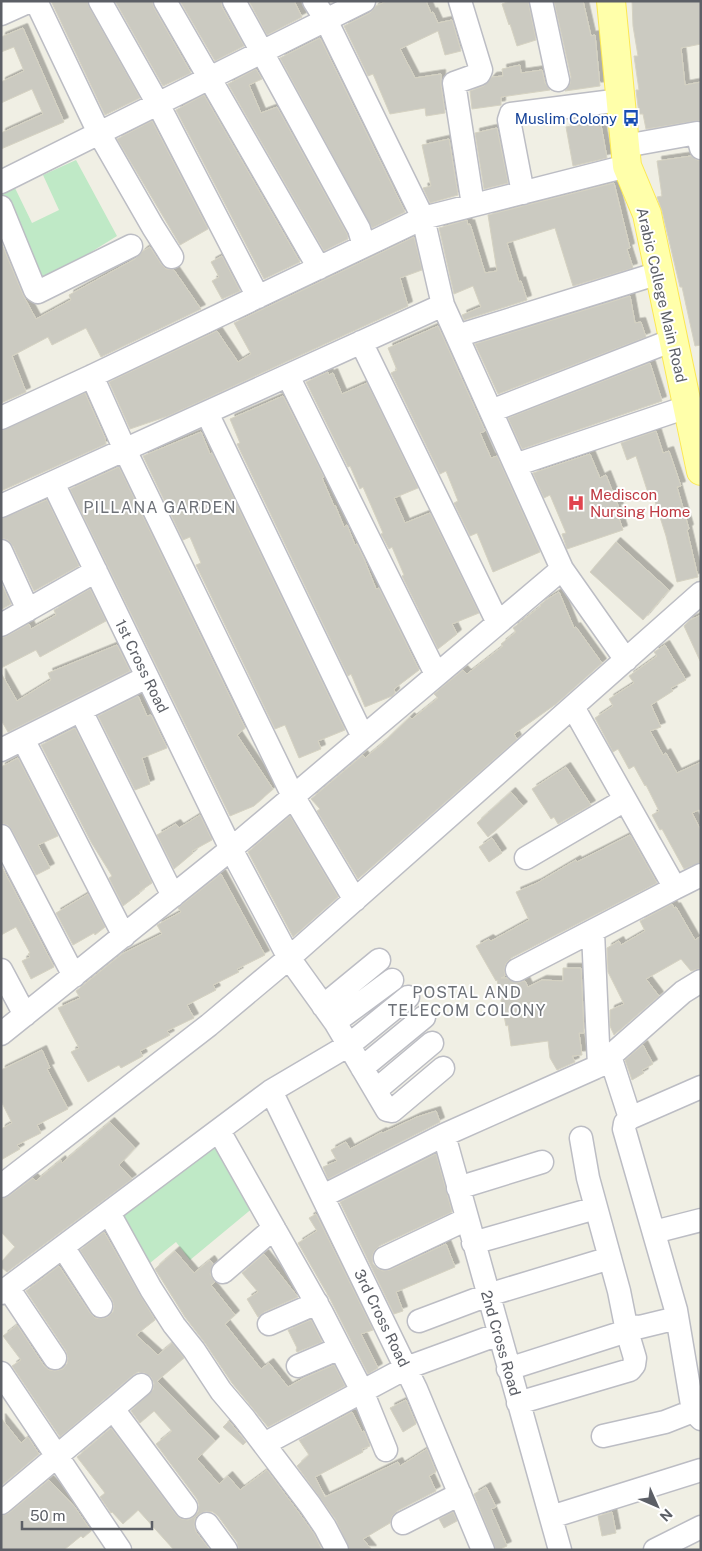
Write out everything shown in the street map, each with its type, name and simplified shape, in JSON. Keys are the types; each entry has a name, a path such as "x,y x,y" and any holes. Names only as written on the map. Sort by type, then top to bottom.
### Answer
{"main road":[{"name":"Arabic College Main Road","path":"611,1 626,156 647,214 701,471"}],"street":[{"path":"1,14 30,1"},
{"path":"36,1 99,133 172,257"},
{"path":"100,1 158,104 258,297"},
{"path":"165,1 319,268"},
{"path":"234,1 359,229 364,246"},
{"path":"1,182 262,52 320,11 364,1"},
{"path":"460,1 481,70 479,74 454,83 473,205"},
{"path":"541,1 558,80"},
{"path":"320,11 423,218 443,305 562,569 626,660"},
{"path":"522,193 509,120 511,114 621,100"},
{"path":"1,418 423,218 522,193 626,156 700,138"},
{"path":"1,207 35,290 38,292 131,246"},
{"path":"457,336 659,273"},
{"path":"1,506 443,305"},
{"path":"491,411 673,340"},
{"path":"361,342 498,622"},
{"path":"92,376 125,450 293,796 355,900"},
{"path":"288,376 436,674"},
{"path":"515,466 687,406"},
{"path":"207,413 363,737"},
{"name":"1st Cross Road","path":"53,483 231,849 289,958 349,1045 387,1110 392,1111 443,1068"},
{"path":"1,551 28,610"},
{"path":"1,1034 231,849 562,569"},
{"path":"1,625 96,571"},
{"path":"1,1186 209,1025 289,958 701,593"},
{"path":"1,750 147,677"},
{"path":"573,707 675,888"},
{"path":"81,711 173,896"},
{"path":"23,739 124,936"},
{"path":"526,858 626,800"},
{"path":"1,836 74,976"},
{"path":"517,970 701,875"},
{"path":"593,932 605,1061 630,1118"},
{"path":"329,1014 379,960"},
{"path":"1,970 25,1015"},
{"path":"329,1014 392,980"},
{"path":"322,1196 444,1135 605,1061 683,992 701,980"},
{"path":"55,1358 5,1291 271,1091 349,1045 408,997"},
{"path":"362,1068 424,1017"},
{"path":"376,1090 432,1043"},
{"path":"603,1436 697,1415 677,1318 624,1129 625,1123 630,1118 701,1087"},
{"name":"3rd Cross Road","path":"271,1091 406,1368 483,1550"},
{"path":"219,1131 317,1303 362,1391 386,1450"},
{"name":"2nd Cross Road","path":"444,1135 560,1550"},
{"path":"518,1403 630,1370 634,1364 635,1358 588,1178 581,1138"},
{"path":"458,1188 542,1162"},
{"path":"473,1243 596,1208"},
{"path":"109,1213 151,1289 174,1325 194,1350 221,1391 264,1444 325,1527 337,1550"},
{"path":"385,1258 466,1219"},
{"path":"654,1232 701,1220"},
{"path":"223,1272 274,1228"},
{"path":"63,1248 102,1306"},
{"path":"419,1321 488,1295 610,1258"},
{"path":"269,1324 317,1303"},
{"path":"508,1369 627,1329 677,1318"},
{"path":"264,1444 406,1368 499,1334"},
{"path":"298,1366 340,1348"},
{"path":"1,1373 120,1550"},
{"path":"1,1503 141,1385"},
{"path":"113,1409 186,1506"},
{"path":"551,1517 701,1470"},
{"path":"403,1523 460,1494"},
{"path":"207,1524 226,1550"},
{"path":"655,1550 701,1527"}],"green space":[{"path":"76,160 117,236 41,283 2,194 15,188 32,223 59,210 43,175"},
{"path":"218,1143 254,1207 190,1260 176,1242 145,1267 119,1218"}],"building":[{"path":"51,1 87,1 140,98 105,115"},
{"path":"115,1 152,1 154,8 191,73 163,86"},
{"path":"180,1 221,1 222,7 244,46 215,61"},
{"path":"249,1 294,1 302,17 267,35"},
{"path":"387,1 426,1 438,23 452,20 461,51 445,55 438,31 400,49 415,78 441,74 445,113 426,116 425,108 390,114 373,74 368,76 344,26 370,13 376,6"},
{"path":"510,1 528,1 536,40 517,46 502,4"},
{"path":"554,1 583,1 591,36 595,35 600,86 565,91 570,84 571,77"},
{"path":"632,1 701,1 701,44 681,48 685,85 701,82 701,120 646,129 643,114 639,114 636,90 639,90 634,56 638,56 633,26"},
{"path":"23,28 64,122 1,149 1,133 43,114 32,89 1,103 1,82 24,71 14,47 1,52 1,37"},
{"path":"320,38 405,212 372,228 280,58"},
{"path":"520,65 521,73 542,70 545,83 550,90 501,97 501,105 472,109 470,91 484,86 492,77 503,76 502,69"},
{"path":"256,69 262,79 249,85 261,113 277,107 347,234 348,239 324,251 228,84"},
{"path":"204,95 300,262 264,279 176,110"},
{"path":"600,120 607,158 573,166 566,127"},
{"path":"152,121 208,229 180,245 117,139"},
{"path":"497,128 508,183 484,189 475,133"},
{"path":"449,139 458,195 430,203 423,188 431,186 422,145"},
{"path":"691,156 701,161 701,345 695,346 682,287 680,287 657,197 662,196 657,161"},
{"path":"614,183 630,248 627,249 633,268 573,286 555,228 507,243 519,282 521,281 527,300 464,320 462,315 481,307 473,286 454,294 439,228 467,220 468,225 470,224 485,273 497,271 488,215"},
{"path":"414,237 422,270 400,278 408,306 168,416 130,429 109,382 217,331 238,362 251,354 234,323"},
{"path":"1,242 23,295 36,319 71,300 69,295 135,259 150,247 166,269 174,270 201,309 101,357 86,328 52,345 48,337 12,356 26,392 1,403"},
{"path":"222,256 240,291 222,299 212,281 219,277 211,262"},
{"path":"630,296 635,323 641,322 646,337 498,394 475,344"},
{"path":"438,326 485,431 480,433 491,458 497,456 540,552 493,572 477,533 470,536 454,503 458,501 446,471 440,474 391,373 397,370 388,348"},
{"path":"650,363 662,401 522,449 508,418"},
{"path":"328,372 329,375 333,373 342,394 367,383 418,488 394,498 405,523 430,513 479,613 452,624 457,634 438,649 402,576 404,575 392,547 389,549 381,534 383,533 363,487 360,489 350,466 348,467 306,382"},
{"path":"85,393 106,444 1,491 1,431"},
{"path":"283,396 324,477 322,478 344,527 347,525 355,545 357,544 376,589 379,588 419,670 394,689 395,693 392,696 365,707 351,674 348,676 237,444 240,443 230,419"},
{"path":"656,431 663,453 669,451 681,486 677,487 689,529 687,530 698,577 677,582 666,536 653,495 649,496 636,456 627,460 621,443"},
{"path":"201,432 345,730 318,741 321,749 299,758 285,725 275,729 196,565 201,563 190,537 183,540 143,456"},
{"path":"590,454 600,478 606,475 619,508 616,509 623,530 567,549 562,534 566,533 550,495 544,498 533,473"},
{"path":"119,467 245,728 237,735 273,789 254,806 230,816 70,489"},
{"path":"47,500 79,566 34,591 13,546 8,540 1,538 1,519"},
{"path":"616,542 669,590 643,620 590,572"},
{"path":"1,583 11,604 2,609 1,607"},
{"path":"90,589 106,621 40,657 36,650 1,668 1,638 29,624 31,629 56,615 54,610"},
{"path":"559,592 574,628 576,627 602,663 556,704 514,734 517,739 358,879 317,811 320,809 311,799 363,755 365,758 410,717 412,719 438,698 434,694 463,670 467,674 503,646 501,644 516,632 513,628 546,600"},
{"path":"701,615 701,663 684,626 690,620"},
{"path":"117,645 130,671 8,732 1,720 1,673 17,701 51,680 48,673"},
{"path":"665,645 686,680 671,688 673,691 651,705 661,727 650,731 663,755 666,753 677,773 701,762 701,809 692,813 701,831 701,862 684,869 652,815 659,811 646,785 634,766 629,769 618,749 613,752 595,718 613,706 609,699 634,683 629,676 657,656 654,652"},
{"path":"138,696 147,716 151,715 167,748 142,758 150,784 135,790 98,716"},
{"path":"75,728 152,883 123,906 109,878 112,876 91,842 41,745"},
{"path":"18,758 58,836 38,845 50,868 36,875 12,830 8,825 1,823 1,767"},
{"path":"566,767 591,805 558,824 554,817 551,819 532,789"},
{"path":"511,792 523,806 488,837 477,823"},
{"path":"200,815 212,840 192,851 193,853 174,869 157,835 176,824 179,828"},
{"path":"290,816 338,897 293,937 248,852"},
{"path":"630,835 657,883 511,958 506,963 505,976 501,978 507,978 516,983 525,981 528,987 542,980 563,981 563,968 581,968 584,1033 579,1033 582,1055 572,1056 575,1062 557,1070 550,1058 548,1041 511,1046 497,980 476,946 489,939 491,941 529,920 516,892 537,883 576,860 577,862"},
{"path":"492,838 502,853 489,862 479,847"},
{"path":"1,865 54,967 31,979 22,961 30,957 28,954 30,953 16,927 1,935"},
{"path":"221,874 265,955 237,969 239,972 213,985 216,990 187,1005 194,1018 167,1031 170,1035 140,1051 143,1056 121,1068 119,1065 88,1082 71,1052 79,1048 58,1008 80,998 76,991 122,954 162,934 157,925 181,912 178,908"},
{"path":"88,894 105,927 95,935 94,933 73,945 56,913"},
{"path":"672,904 674,908 676,907 695,940 701,936 701,968 691,971 681,959 646,979 659,996 614,1035 610,1026 610,1010 624,1004 608,972 607,948 619,941 621,945 645,931 640,921"},
{"path":"643,1045 653,1064 642,1070 644,1073 632,1080 625,1060"},
{"path":"42,1050 50,1068 47,1069 68,1109 37,1125 41,1133 17,1145 20,1149 1,1160 1,1129 12,1123 1,1101 1,1070"},
{"path":"436,1111 440,1122 328,1179 323,1167 337,1161 331,1150 346,1142 350,1149 382,1132"},
{"path":"110,1122 135,1148 119,1165 132,1179 7,1272 1,1267 1,1262 15,1247 1,1232 1,1199 9,1196 33,1178 36,1181 61,1160 62,1163"},
{"path":"436,1154 452,1212 379,1246 374,1251 372,1257 373,1264 383,1271 390,1270 446,1244 455,1267 396,1292 403,1311 394,1314 340,1202"},
{"path":"316,1214 373,1330 361,1334 378,1368 368,1374 329,1297 298,1243 317,1231 309,1218"},
{"path":"104,1232 155,1320 136,1335 158,1355 172,1343 184,1358 157,1381 215,1441 197,1459 219,1484 228,1476 240,1490 267,1470 314,1534 322,1550 239,1550 237,1542 218,1516 213,1512 206,1511 195,1518 194,1525 196,1532 210,1550 174,1550 138,1510 123,1524 111,1513 100,1497 105,1493 77,1457 111,1428 176,1515 181,1519 188,1520 198,1512 199,1505 197,1499 156,1444 172,1431 154,1411 140,1423 131,1411 153,1390 154,1383 151,1377 145,1373 138,1372 133,1375 60,1437 12,1366 21,1360 3,1336 17,1325 44,1366 49,1370 55,1371 63,1369 67,1364 68,1358 66,1351 26,1291 59,1266 90,1313 95,1318 108,1317 113,1312 112,1299 80,1250"},
{"path":"175,1251 194,1273 210,1260 213,1264 210,1274 215,1282 211,1285 235,1315 225,1324 261,1369 269,1363 288,1387 334,1365 345,1386 268,1427 232,1383 185,1317 155,1269"},
{"path":"264,1254 298,1297 264,1312 258,1317 247,1299 258,1292 242,1273"},
{"path":"311,1320 322,1342 297,1352 297,1348 288,1330"},
{"path":"406,1400 416,1424 403,1432 390,1408"},
{"path":"352,1412 362,1432 364,1431 370,1446 362,1449 363,1452 315,1477 325,1497 398,1462 400,1466 427,1449 436,1472 429,1476 436,1491 397,1511 392,1516 390,1523 363,1539 372,1550 350,1550 336,1520 297,1466 309,1455 299,1440"},
{"path":"1,1418 21,1443 28,1437 39,1454 1,1486"},
{"path":"229,1421 246,1442 243,1445 223,1427"},
{"path":"49,1480 74,1506 91,1531 83,1538 81,1536 64,1550 1,1550 1,1516 9,1513"},
{"path":"486,1487 496,1507 491,1509 507,1546 498,1550 496,1550 474,1494"},
{"path":"453,1512 457,1521 444,1528 439,1519"},
{"path":"612,1512 616,1533 602,1536 598,1516"}],"place":[{"name":"Muslim Colony","path":"631,118"},
{"name":"Mediscon Nursing Home","path":"576,503"}],"district":[{"name":"PILLANA GARDEN","path":"160,507"},
{"name":"POSTAL AND TELECOM COLONY","path":"467,1001"}]}
